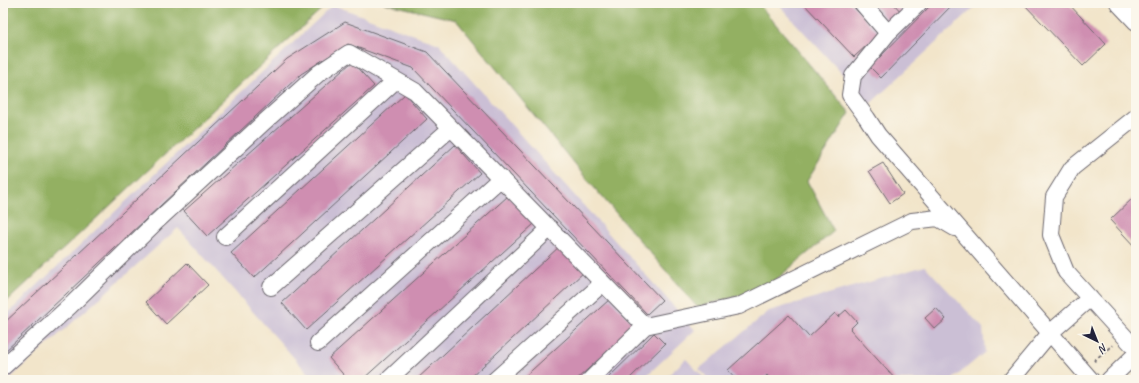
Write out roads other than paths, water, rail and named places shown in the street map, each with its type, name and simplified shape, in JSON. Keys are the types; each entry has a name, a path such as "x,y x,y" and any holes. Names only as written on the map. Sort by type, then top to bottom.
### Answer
{"street":[{"path":"862,3 888,33"},
{"path":"1118,3 1134,16"},
{"path":"917,4 888,33 853,76 850,95 878,135 1087,375"},
{"path":"3,367 70,306 166,212 319,73 349,53 415,91 645,326"},
{"path":"225,237 396,80"},
{"path":"1136,117 1072,168 1054,197 1051,235 1066,272 1136,349"},
{"path":"271,288 451,128"},
{"path":"318,343 501,178"},
{"path":"590,380 645,326 740,306 912,222 938,218 964,233"},
{"path":"388,380 550,228"},
{"path":"495,380 603,283"},
{"path":"1011,380 1050,333 1090,298"},
{"path":"1109,380 1136,354"}]}
